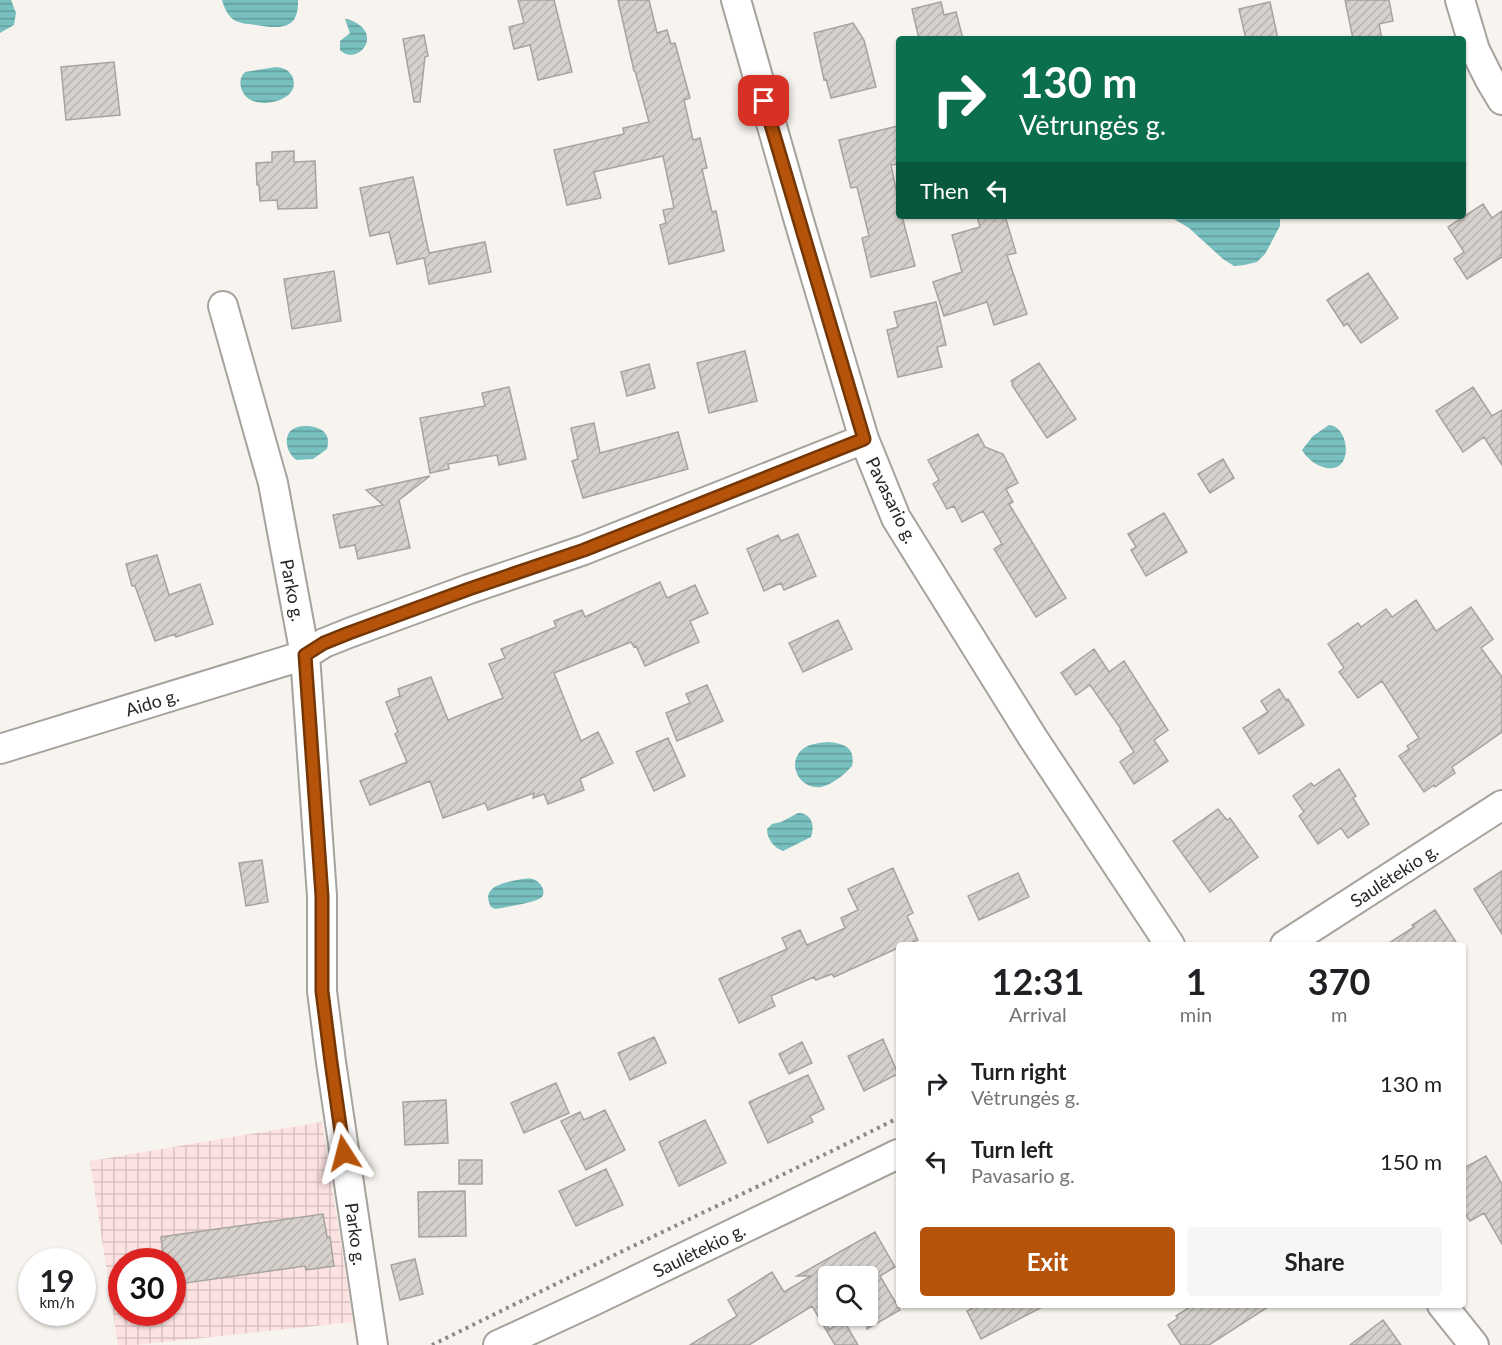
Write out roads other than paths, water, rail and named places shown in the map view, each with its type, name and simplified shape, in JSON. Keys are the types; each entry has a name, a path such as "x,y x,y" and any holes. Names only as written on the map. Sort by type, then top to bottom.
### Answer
{"street":[{"name":"Pavasario g.","path":"736,0 864,439 896,518 1032,738 1168,942"},
{"path":"1460,0 1475,50 1502,100"},
{"name":"Parko g.","path":"223,306 273,483 305,655 322,896 322,991 370,1345"},
{"name":"Aido g.","path":"0,749 305,655 324,643 349,633 584,550 864,439"},
{"name":"Saulėtekio g.","path":"1290,942 1502,805"},
{"name":"Saulėtekio g.","path":"498,1345 896,1155"},
{"path":"1444,1308 1474,1345"}],"water":[{"path":"0,0 11,0 16,13 14,25 0,33"},
{"path":"222,0 298,0 298,10 292,22 281,27 242,23 234,20"},
{"path":"345,19 358,24 367,37 363,49 352,55 340,50 340,41 350,33"},
{"path":"276,67 285,69 292,76 294,85 291,92 277,101 267,103 250,99 244,94 240,82 245,72"},
{"path":"1174,219 1280,219 1280,226 1265,254 1257,262 1234,266 1189,228"},
{"path":"1329,425 1342,434 1346,451 1339,466 1331,468 1315,463 1302,450 1313,436"},
{"path":"309,426 325,433 328,439 327,449 313,459 297,460 288,449 288,435 295,428"},
{"path":"827,742 847,747 852,754 852,766 830,784 813,787 801,780 797,774 796,760 804,748"},
{"path":"798,813 806,815 811,821 813,829 811,837 783,851 780,850 770,840 767,829 772,824"},
{"path":"532,879 538,882 543,890 542,897 534,901 495,909 491,907 488,900 492,889 503,883"}]}
